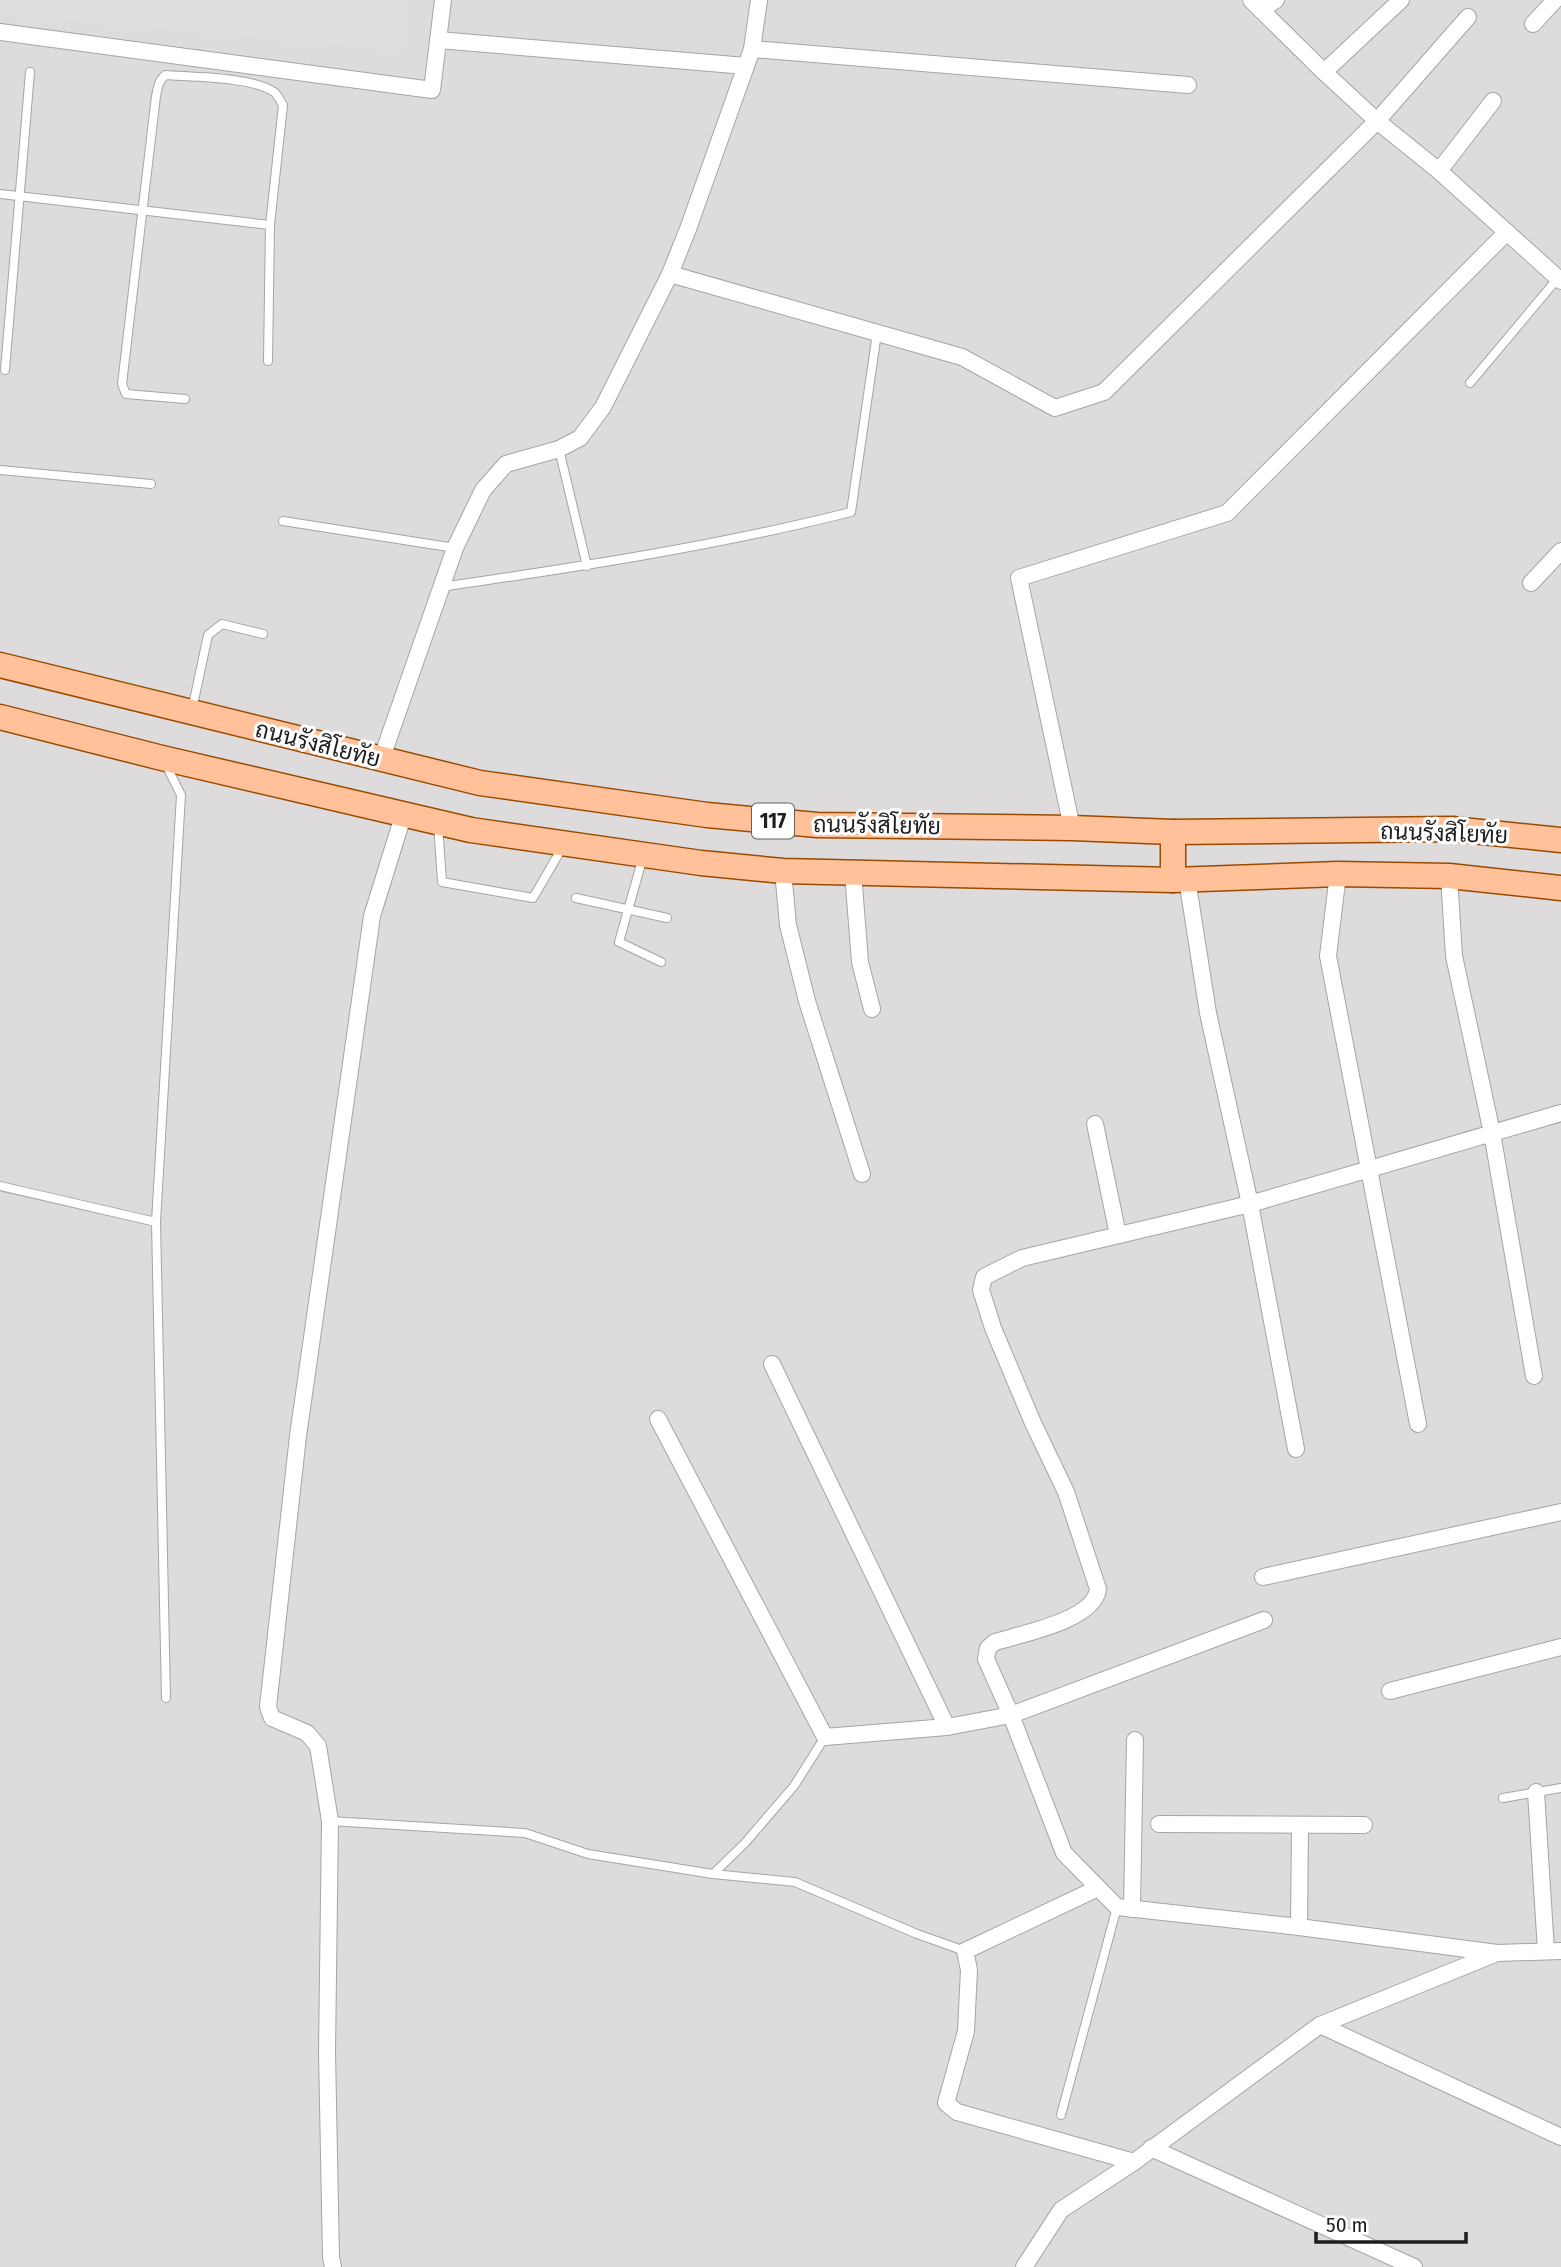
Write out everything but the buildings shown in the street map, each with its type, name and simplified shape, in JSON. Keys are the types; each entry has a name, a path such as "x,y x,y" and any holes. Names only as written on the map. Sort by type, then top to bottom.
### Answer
{"main road":[{"name":"ถนนรังสิโยทัย","path":"0,665 480,783 707,815 817,825 1173,832 1452,828 1561,840"},
{"name":"ถนนรังสิโยทัย","path":"0,717 471,830 783,871 1180,879 1338,874 1449,876 1561,888"},
{"path":"1173,832 1180,879"}],"street":[{"path":"0,32 432,90 443,0"},
{"path":"381,760 455,548 482,490 506,464 559,449 580,438 603,407 670,274 752,49 758,0"},
{"path":"1256,5 1276,0"},
{"path":"1324,72 1401,0"},
{"path":"1533,24 1555,0"},
{"path":"1256,5 1377,121 1439,171 1560,279"},
{"path":"670,274 961,357 1055,408 1104,392 1377,121 1468,17"},
{"path":"438,40 746,66"},
{"path":"752,49 1188,85"},
{"path":"1439,171 1493,101"},
{"path":"1072,828 1019,578 1227,513 1507,232"},
{"path":"1531,583 1561,551"},
{"path":"333,2267 327,2052 330,1821 318,1745 307,1733 275,1720 269,1715 268,1707 295,1460 372,916 404,813"},
{"path":"783,871 788,925 807,1002 862,1174"},
{"path":"853,873 860,962 872,1009"},
{"path":"1338,874 1328,956 1418,1424"},
{"path":"1449,876 1454,956 1492,1133 1534,1376"},
{"path":"1180,879 1251,1204 1296,1449"},
{"path":"1536,1792 1553,1951 1497,1953 1125,1908 1098,1888 1064,1853 986,1659 988,1648 995,1642 1057,1623 1089,1607 1097,1596 1098,1589 1066,1492 993,1328 981,1283 984,1277 1022,1258 1251,1204 1561,1113"},
{"path":"1095,1124 1118,1235"},
{"path":"772,1364 947,1727"},
{"path":"658,1419 825,1737 947,1727 1011,1716 1264,1620"},
{"path":"1263,1577 1561,1512"},
{"path":"1390,1691 1561,1647"},
{"path":"1125,1908 1135,1740"},
{"path":"1159,1824 1364,1825"},
{"path":"1299,1927 1300,1825"},
{"path":"1098,1888 965,1951 968,1970 967,2031 946,2103 957,2112 1134,2162"},
{"path":"1024,2267 1061,2210 1134,2162 1320,2025 1497,1953"},
{"path":"1320,2025 1561,2137"},
{"path":"1151,2148 1414,2267"}],"lane":[{"path":"5,370 30,72"},
{"path":"185,399 126,394 122,384 156,96 162,78 166,75 225,79 262,86 276,93 283,105 270,225 268,361"},
{"path":"0,194 270,225"},
{"path":"1470,383 1560,279"},
{"path":"441,587 587,566 796,526 851,512 877,333"},
{"path":"559,449 587,566"},
{"path":"0,470 151,484"},
{"path":"284,521 455,548"},
{"path":"191,713 208,635 222,624 263,634"},
{"path":"162,758 181,795 156,1222 166,1698"},
{"path":"438,821 442,882 520,896 533,898 564,843"},
{"path":"643,854 619,942 662,962"},
{"path":"576,898 667,918"},
{"path":"0,1186 156,1222"},
{"path":"713,1874 745,1843 794,1786 825,1737"},
{"path":"1503,1798 1561,1788"},
{"path":"330,1821 525,1833 587,1854 713,1874 795,1882 917,1934 965,1951"},
{"path":"1062,2115 1125,1908"}],"shaded area":[{"path":"0,0 1561,0 1561,2267 0,2267"},
{"path":"0,0 406,0 401,52 0,16"}]}
